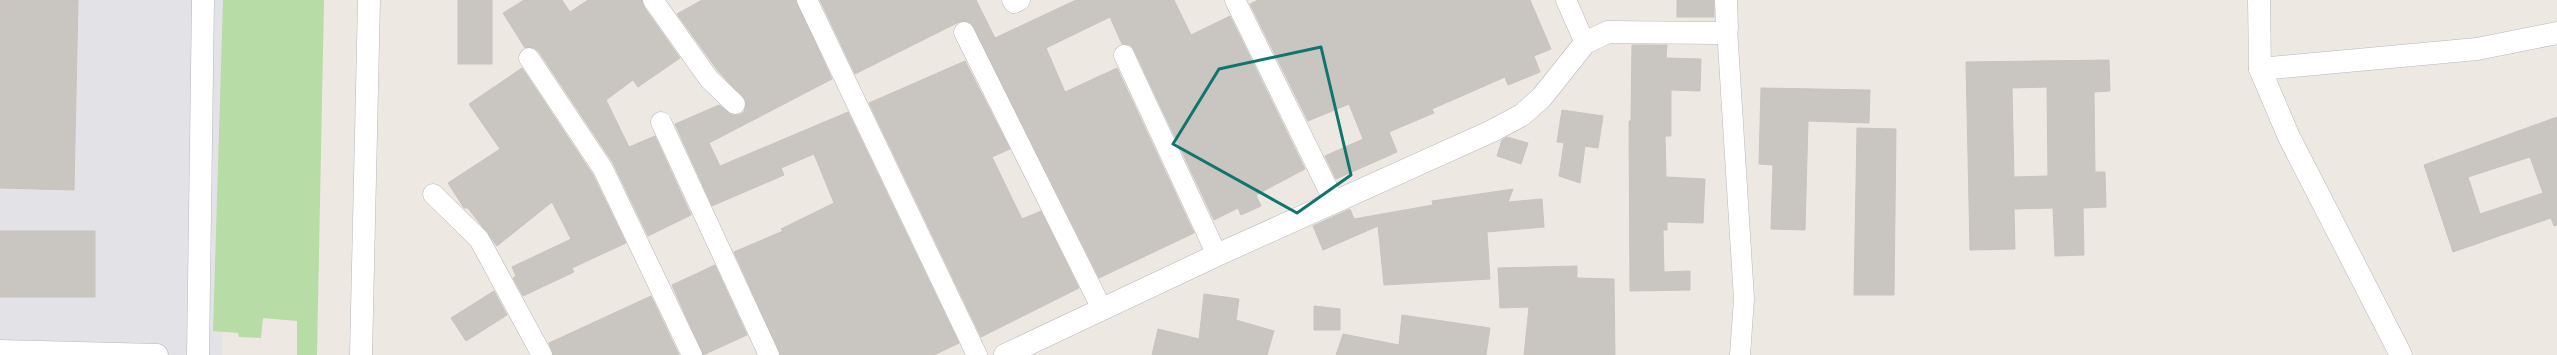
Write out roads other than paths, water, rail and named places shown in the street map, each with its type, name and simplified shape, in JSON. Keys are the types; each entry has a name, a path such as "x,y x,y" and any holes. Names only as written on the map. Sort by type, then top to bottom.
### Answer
{"street":[{"path":"198,355 203,0"},
{"path":"361,355 369,0"},
{"path":"653,0 708,79 735,104"},
{"path":"808,0 978,355"},
{"path":"1012,0 1014,3 1020,0"},
{"path":"1235,0 1334,201"},
{"path":"1566,0 1585,43"},
{"path":"1726,0 1726,28 1744,300 1740,355"},
{"path":"2259,0 2260,69 2289,137 2401,355"},
{"path":"1005,355 1334,201 1492,131 1522,115 1542,97 1585,43 1608,32 1718,33 1726,28"},
{"path":"964,32 1102,309"},
{"path":"2260,69 2478,49 2557,33"},
{"path":"1124,55 1217,255"},
{"path":"529,58 602,169 692,355"},
{"path":"661,122 769,355"},
{"path":"433,194 479,239 542,355"},
{"path":"0,351 157,355"}]}
